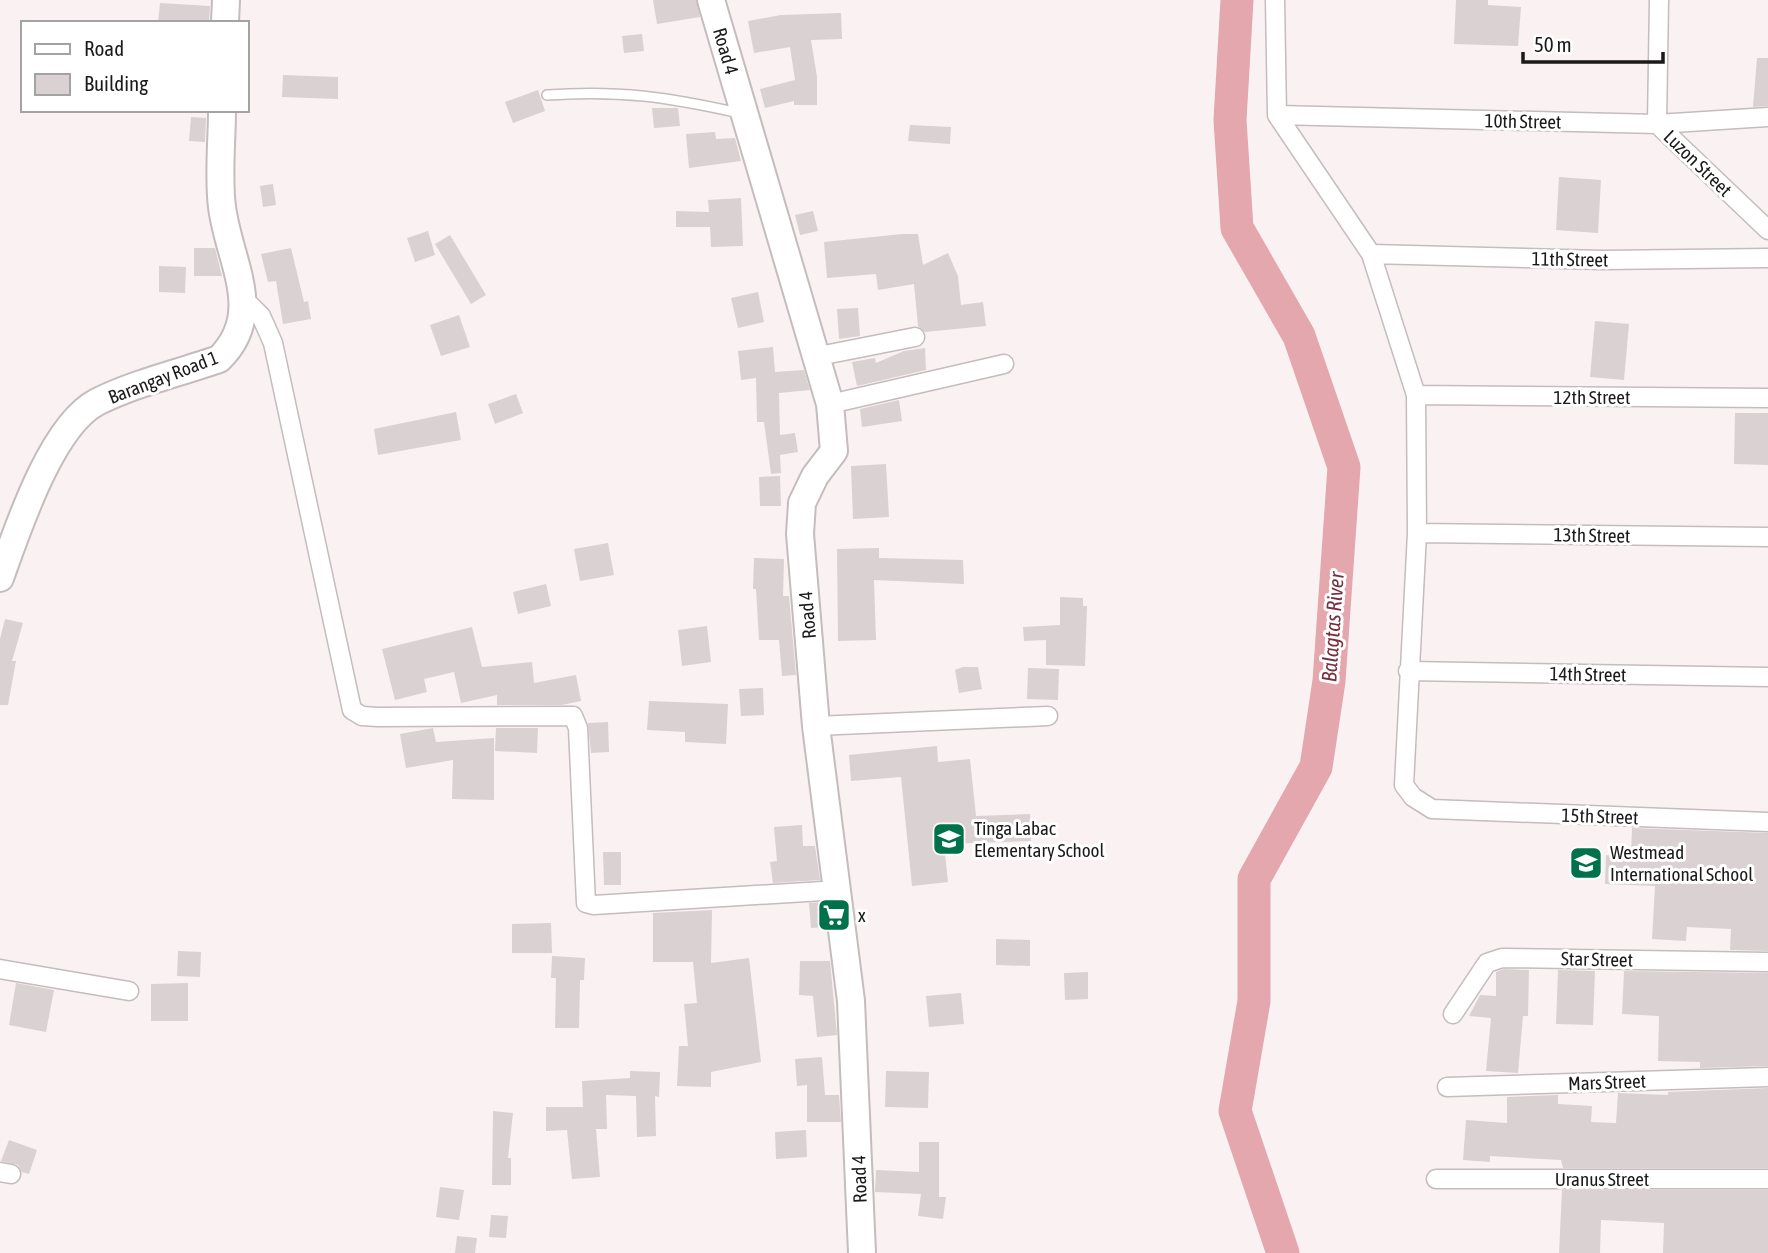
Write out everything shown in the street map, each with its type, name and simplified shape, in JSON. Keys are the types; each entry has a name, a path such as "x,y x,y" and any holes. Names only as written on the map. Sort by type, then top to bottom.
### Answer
{"street":[{"path":"225,21 226,0"},
{"name":"Road 4","path":"711,0 830,404 834,451 815,475 802,503 800,534 816,726 852,1001 862,1253"},
{"path":"1275,0 1277,115 1371,254 1416,395 1417,533 1408,671"},
{"name":"Luzon Street","path":"1659,0 1657,124 1768,230"},
{"name":"Barangay Road 1","path":"0,578 20,520 47,461 77,419 96,403 219,359 234,344 240,330 243,298 221,205 222,112"},
{"name":"10th Street","path":"1277,115 1657,124 1768,117"},
{"name":"11th Street","path":"1371,254 1603,260 1768,258"},
{"path":"243,298 261,316 273,344 352,710 362,716 379,717 573,716 578,728 586,903 594,905 699,901 839,890"},
{"path":"814,357 915,337"},
{"path":"830,404 1004,363"},
{"name":"12th Street","path":"1416,395 1768,398"},
{"name":"13th Street","path":"1417,533 1768,537"},
{"name":"14th Street","path":"1408,671 1768,677"},
{"name":"15th Street","path":"1408,671 1404,785 1413,797 1432,810 1768,822"},
{"path":"816,726 1048,716"},
{"name":"Star Street","path":"1453,1014 1487,963 1502,958 1768,961"},
{"path":"0,969 129,991"},
{"name":"Mars Street","path":"1447,1087 1768,1077"},
{"name":"Uranus Street","path":"1436,1180 1768,1179"}],"lane":[{"path":"547,94 599,91 663,96 744,115"}],"building":[{"path":"653,0 696,0 700,17 657,24"},
{"path":"1456,0 1488,0 1488,5 1521,7 1518,46 1454,44"},
{"path":"160,3 210,6 209,21 158,21"},
{"path":"841,13 842,39 811,40 817,77 817,105 794,105 794,101 765,108 760,89 795,80 790,47 754,53 748,21 781,15"},
{"path":"642,34 644,51 624,53 622,36"},
{"path":"1757,58 1768,58 1768,106 1753,107"},
{"path":"283,75 338,77 338,99 282,97"},
{"path":"538,90 545,111 513,123 505,102"},
{"path":"652,108 678,108 680,126 654,128"},
{"path":"191,117 206,118 205,142 189,141"},
{"path":"910,125 951,127 950,144 908,141"},
{"path":"715,132 716,139 735,138 741,161 689,168 686,134"},
{"path":"1559,177 1601,180 1598,233 1556,230"},
{"path":"273,184 276,205 263,207 260,186"},
{"path":"741,198 743,246 711,247 710,227 676,227 676,211 709,212 708,200"},
{"path":"813,211 818,231 800,235 795,215"},
{"path":"428,231 435,255 415,262 407,238"},
{"path":"918,234 923,265 948,253 958,276 961,305 983,302 986,326 925,332 918,326 914,284 878,290 876,274 827,278 824,242"},
{"path":"450,235 486,295 471,304 435,244"},
{"path":"194,248 215,248 222,276 194,276"},
{"path":"291,248 304,302 308,301 311,319 283,324 276,281 268,282 261,254"},
{"path":"159,266 186,267 185,293 159,292"},
{"path":"758,292 764,322 738,328 731,298"},
{"path":"858,308 860,336 839,339 837,309"},
{"path":"459,315 470,347 441,356 430,325"},
{"path":"1595,321 1629,324 1624,380 1590,377"},
{"path":"773,347 775,372 804,370 810,390 779,393 780,435 795,433 798,452 780,455 781,473 771,474 764,422 757,422 756,378 741,380 738,351"},
{"path":"925,348 926,370 857,386 852,362 875,358 876,363 904,351"},
{"path":"516,394 523,413 495,424 488,404"},
{"path":"899,400 902,421 862,427 860,409"},
{"path":"456,412 461,440 378,455 374,429"},
{"path":"1735,413 1768,413 1768,465 1734,464"},
{"path":"886,464 889,517 853,519 851,466"},
{"path":"780,476 781,506 760,506 759,477"},
{"path":"608,543 614,575 580,581 574,549"},
{"path":"879,548 879,558 963,560 964,584 874,580 876,640 838,641 837,549"},
{"path":"754,558 784,559 783,596 789,596 796,675 782,676 779,640 759,640 756,589 753,589"},
{"path":"546,584 551,606 518,614 513,592"},
{"path":"1060,597 1083,598 1083,606 1087,606 1085,666 1046,665 1046,640 1024,641 1023,627 1060,625"},
{"path":"5,619 23,623 12,661 16,661 8,705 0,705 0,639"},
{"path":"707,626 711,662 682,666 678,630"},
{"path":"472,627 482,667 532,662 534,683 576,675 581,701 562,705 497,705 497,695 461,703 454,672 424,679 427,692 395,700 382,649"},
{"path":"978,667 982,689 959,693 955,670"},
{"path":"1028,668 1059,669 1058,700 1027,699"},
{"path":"763,688 764,715 741,716 739,689"},
{"path":"649,701 728,704 726,744 685,742 685,732 647,730"},
{"path":"608,722 609,752 591,753 588,723"},
{"path":"433,728 436,742 494,738 494,800 452,799 453,760 406,768 400,734"},
{"path":"496,728 538,728 537,753 495,751"},
{"path":"937,746 938,762 970,759 976,816 1030,814 1031,841 944,844 948,882 912,886 901,777 851,781 849,755"},
{"path":"802,825 803,846 815,846 820,880 773,883 770,862 777,861 774,827"},
{"path":"1632,828 1768,833 1768,951 1730,950 1731,929 1687,927 1686,941 1652,939 1655,886 1605,884 1606,855 1631,856"},
{"path":"603,852 621,852 621,885 604,885"},
{"path":"823,902 826,927 811,928 809,903"},
{"path":"712,910 711,963 749,958 761,1062 711,1072 711,1087 677,1086 679,1046 688,1046 684,1004 697,1003 693,962 653,962 653,913"},
{"path":"551,923 552,953 512,953 512,924"},
{"path":"996,939 1030,940 1030,966 996,965"},
{"path":"178,951 201,952 200,977 177,976"},
{"path":"552,956 585,958 584,980 580,980 579,1028 555,1028 556,978 551,978"},
{"path":"800,961 830,961 837,1035 817,1037 813,996 799,995"},
{"path":"1504,969 1529,970 1528,1016 1523,1016 1518,1073 1486,1071 1491,1018 1469,1016 1480,995 1496,996 1496,972"},
{"path":"1558,970 1595,971 1593,1025 1556,1024"},
{"path":"1624,971 1768,973 1768,1066 1700,1068 1700,1062 1658,1061 1659,1016 1622,1014"},
{"path":"1088,972 1088,999 1065,1000 1064,973"},
{"path":"16,983 54,990 46,1032 9,1025"},
{"path":"188,983 188,1021 151,1021 151,984"},
{"path":"961,993 964,1024 929,1027 926,996"},
{"path":"822,1057 825,1095 839,1095 841,1122 807,1122 807,1085 797,1086 795,1059"},
{"path":"630,1071 660,1072 659,1097 655,1096 656,1136 637,1137 636,1096 606,1095 607,1129 596,1129 600,1177 572,1179 567,1130 546,1131 546,1107 583,1107 582,1081 630,1078"},
{"path":"886,1071 929,1072 928,1108 885,1107"},
{"path":"1768,1088 1768,1168 1563,1168 1561,1160 1490,1156 1490,1162 1463,1160 1466,1120 1507,1123 1507,1097 1558,1095 1558,1104 1592,1106 1591,1122 1616,1123 1618,1093 1668,1095 1668,1092"},
{"path":"493,1111 513,1113 508,1158 511,1158 511,1185 492,1185"},
{"path":"806,1130 807,1157 776,1159 775,1132"},
{"path":"9,1140 37,1150 29,1174 22,1172 18,1165 1,1161"},
{"path":"919,1142 939,1142 939,1197 946,1197 943,1219 918,1216 921,1194 875,1192 876,1170 919,1172"},
{"path":"440,1187 464,1190 459,1220 436,1217"},
{"path":"1562,1190 1768,1190 1768,1253 1663,1253 1664,1223 1601,1220 1600,1253 1559,1253"},
{"path":"491,1215 508,1216 506,1238 489,1237"},
{"path":"457,1236 477,1238 475,1253 455,1253"}],"waterway":[{"name":"Balagtas River","path":"1237,0 1230,120 1237,228 1299,336 1344,467 1329,681 1316,767 1254,879 1254,1001 1235,1111 1283,1253"}],"place":[{"name":"Tinga Labac Elementary School","path":"949,839"},
{"name":"Westmead International School","path":"1586,863"},
{"name":"x","path":"834,915"}]}
